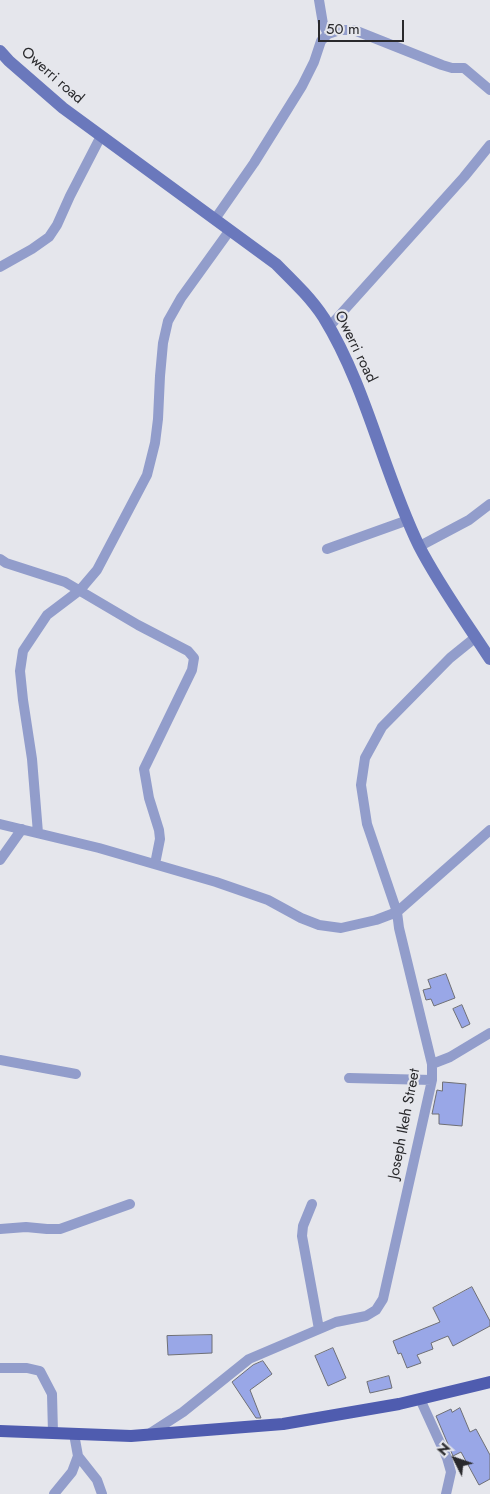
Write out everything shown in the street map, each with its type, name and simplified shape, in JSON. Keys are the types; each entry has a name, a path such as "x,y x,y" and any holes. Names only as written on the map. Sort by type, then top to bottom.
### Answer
{"main road":[{"name":"Owerri road","path":"0,51 39,88 101,136 276,264 301,288 323,317 340,346 386,467 420,546 490,659"},
{"path":"0,1431 131,1436 283,1424 420,1400 490,1382"}],"street":[{"path":"319,0 323,24 328,34"},
{"path":"215,219 293,102 314,62 321,41 328,34 340,30 354,30 442,65 452,68 464,68 490,90"},
{"path":"0,267 49,237 57,226 101,136"},
{"path":"329,327 431,214 490,145"},
{"path":"38,833 32,759 20,671 23,651 47,615 80,590 97,570 147,475 157,427 163,343 168,321 230,230"},
{"path":"420,546 469,520 490,504"},
{"path":"327,548 408,520"},
{"path":"0,560 65,582 138,625 188,650 194,658 192,670 144,769 149,798 159,830 160,839 155,864"},
{"name":"Joseph Ikeh Street","path":"319,1329 336,1322 366,1316 376,1310 383,1299 432,1080 432,1064 398,928 397,912 367,824 362,785 365,758 382,727 429,678 476,637"},
{"path":"0,824 155,864 268,900 319,926 341,928 376,920 397,912 490,830"},
{"path":"0,860 22,829"},
{"path":"432,1064 450,1058 490,1033"},
{"path":"0,1060 76,1074"},
{"path":"348,1078 432,1080"},
{"path":"0,1230 26,1227 47,1230 60,1229 130,1204"},
{"path":"148,1434 183,1412 249,1359 319,1329 302,1236 303,1226 312,1204"},
{"path":"0,1368 27,1368 40,1371 52,1394 53,1433"},
{"path":"420,1400 447,1458 451,1472 446,1494"},
{"path":"74,1434 78,1456 97,1480 102,1494"},
{"path":"54,1494 72,1472 78,1456"}],"building":[{"path":"446,974 455,998 434,1006 431,999 426,1000 423,990 431,988 428,980"},
{"path":"462,1005 470,1024 462,1028 453,1009"},
{"path":"443,1082 466,1084 462,1126 439,1124 439,1114 432,1114 437,1090 442,1091"},
{"path":"472,1287 490,1321 490,1326 453,1346 448,1336 431,1343 433,1349 417,1355 421,1363 407,1368 401,1353 398,1354 393,1341 440,1322 433,1308"},
{"path":"212,1335 212,1353 168,1355 167,1336"},
{"path":"333,1348 346,1378 328,1386 315,1356"},
{"path":"263,1361 272,1374 250,1390 261,1418 256,1418 232,1382 253,1365"},
{"path":"389,1376 392,1388 370,1393 367,1382"},
{"path":"460,1408 470,1432 476,1429 490,1455 490,1479 479,1485 461,1452 453,1456 436,1416 451,1409 452,1412"}]}
